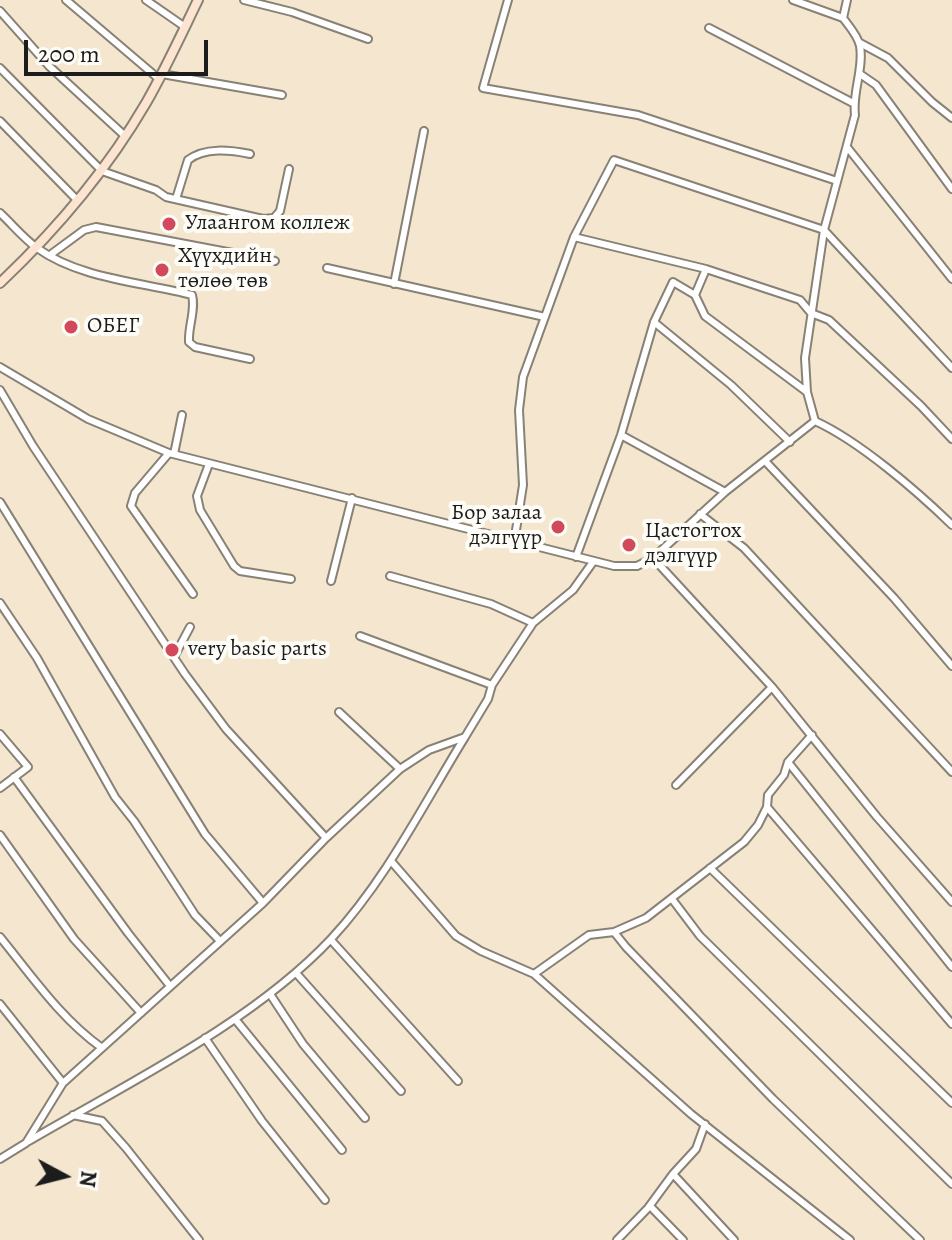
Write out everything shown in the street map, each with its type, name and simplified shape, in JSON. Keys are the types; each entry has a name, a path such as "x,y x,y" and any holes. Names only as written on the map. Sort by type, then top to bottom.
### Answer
{"street":[{"path":"66,0 160,77 282,95"},
{"path":"146,0 185,27"},
{"path":"0,283 102,171 160,77 198,0"},
{"path":"244,0 292,12 368,39"},
{"path":"508,0 483,88 638,115 837,181"},
{"path":"793,0 843,18 860,43 888,58 952,118"},
{"path":"843,18 847,0"},
{"path":"0,11 49,66 125,136"},
{"path":"709,28 853,103"},
{"path":"815,421 807,392 805,358 824,230 855,115 853,103 860,74 860,43"},
{"path":"0,68 102,171 176,199 263,219 274,218 280,211 289,169"},
{"path":"860,74 876,85 952,189"},
{"path":"0,121 77,200"},
{"path":"394,284 424,131"},
{"path":"847,147 952,279"},
{"path":"176,199 192,156 230,150 250,154"},
{"path":"514,543 523,485 519,410 523,377 574,237 614,160 824,230 952,368"},
{"path":"0,213 36,247 50,255 89,271 192,295 194,303 189,342 195,347 250,359"},
{"path":"50,255 84,230 96,227 275,261"},
{"path":"574,237 706,269 800,300 811,313 829,320 952,439"},
{"path":"327,268 545,317"},
{"path":"695,295 706,269"},
{"path":"576,557 621,435 654,322 673,282 695,295 705,316 807,392"},
{"path":"654,322 731,385 790,442"},
{"path":"0,367 88,419 172,453 514,543 627,567 653,558 725,492 815,421"},
{"path":"0,390 33,446 226,729 326,838"},
{"path":"182,415 172,453 135,493 131,506 193,594"},
{"path":"815,421 836,430 927,501 952,525"},
{"path":"621,435 725,492"},
{"path":"766,462 894,598 952,666"},
{"path":"209,464 197,496 200,510 234,566 240,571 291,579"},
{"path":"331,581 352,498"},
{"path":"0,502 205,834 263,903"},
{"path":"700,514 744,548 952,772"},
{"path":"653,558 772,687 877,817 952,902"},
{"path":"0,1159 235,1019 296,973 331,940 391,861 488,699 492,685 533,623 573,590 593,562"},
{"path":"390,576 491,604 533,623"},
{"path":"0,603 37,658 115,797 195,915 220,941"},
{"path":"174,657 190,627"},
{"path":"360,636 492,685"},
{"path":"676,785 772,687"},
{"path":"339,712 400,769"},
{"path":"0,734 28,767 0,788"},
{"path":"534,974 589,935 614,932 646,918 744,842 758,825 767,807 768,795 784,775 788,762 812,735"},
{"path":"26,1143 63,1083 263,903 326,838 400,769 429,750 465,737"},
{"path":"788,762 952,967"},
{"path":"14,777 170,986"},
{"path":"767,807 952,1024"},
{"path":"0,835 74,939 141,1013"},
{"path":"391,861 456,936 481,951 534,974 691,1114 850,1240"},
{"path":"710,868 952,1103"},
{"path":"672,899 700,936 952,1184"},
{"path":"614,932 773,1099 920,1240"},
{"path":"0,937 41,989 88,1038 102,1048"},
{"path":"331,940 458,1081"},
{"path":"296,973 401,1091"},
{"path":"270,994 303,1044 365,1118"},
{"path":"0,1004 63,1083"},
{"path":"235,1019 342,1150"},
{"path":"205,1038 262,1121 325,1200"},
{"path":"73,1115 102,1121 199,1240"},
{"path":"617,1240 650,1206 696,1149 705,1124"},
{"path":"673,1174 734,1240"},
{"path":"650,1206 683,1240"}],"place":[{"name":"Улаангом коллеж","path":"169,224"},
{"name":"Хүүхдийн төлөө төв","path":"162,270"},
{"name":"ОБЕГ","path":"71,327"},
{"name":"Бор залаа дэлгүүр","path":"558,527"},
{"name":"Цастогтох дэлгүүр","path":"629,545"},
{"name":"very basic parts","path":"172,650"}]}
